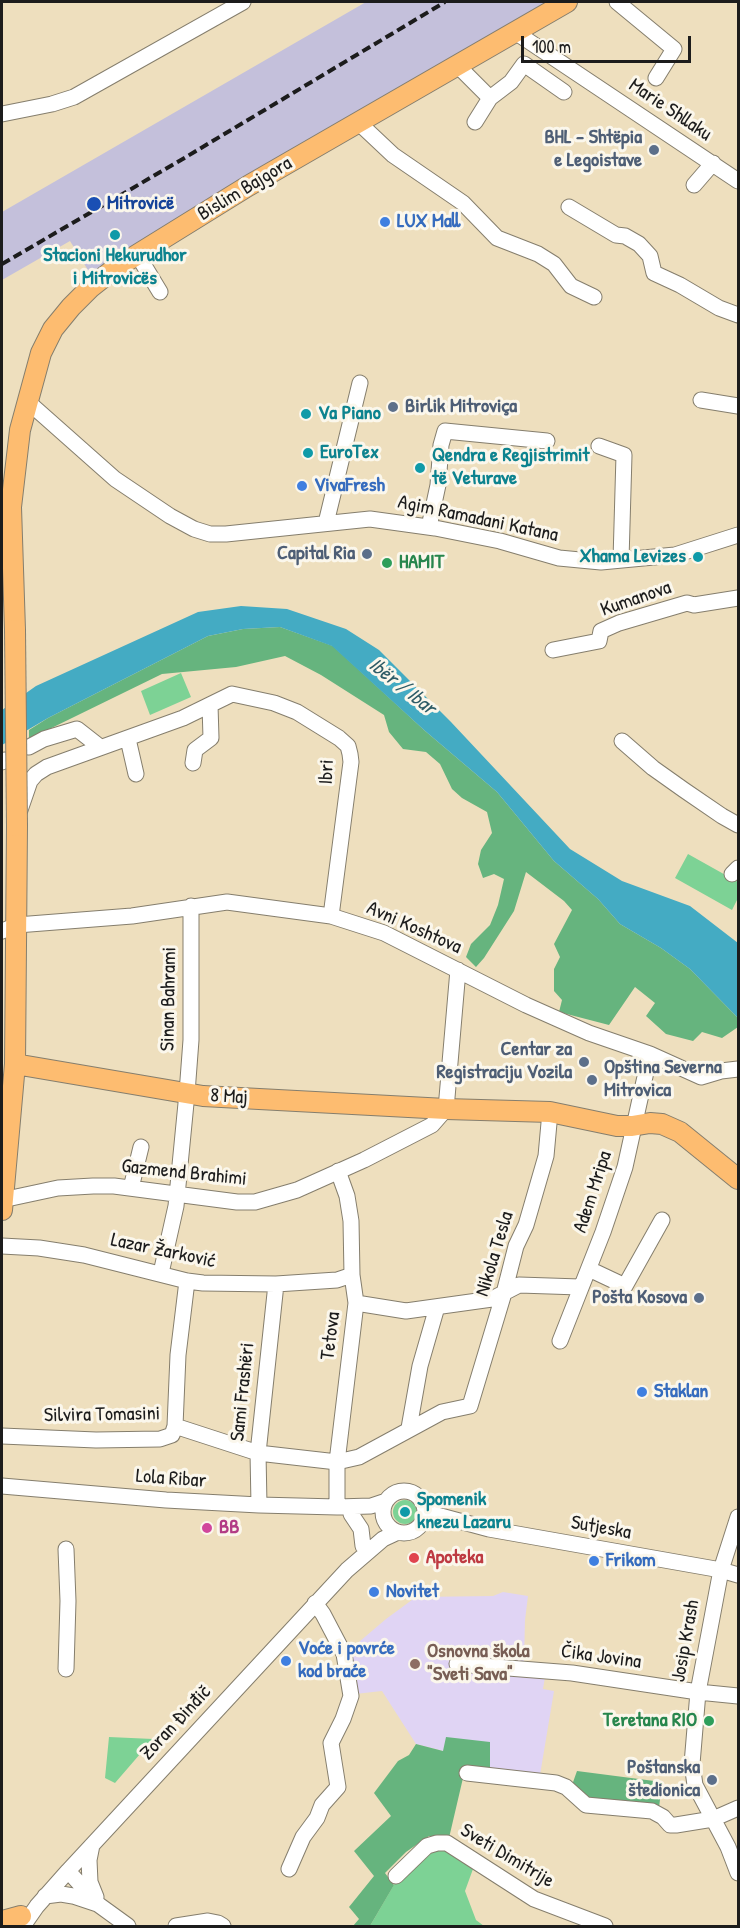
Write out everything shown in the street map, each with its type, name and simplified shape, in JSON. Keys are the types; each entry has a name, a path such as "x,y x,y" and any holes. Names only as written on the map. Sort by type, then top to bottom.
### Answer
{"main road":[{"name":"Bislim Bajgora","path":"2,1204 8,1063 9,886 17,826 11,507 16,460 27,401 42,353 53,329 90,288 137,254 248,186 567,2"},
{"name":"8 Maj","path":"8,1063 213,1097 550,1112 617,1126 650,1123 671,1127 680,1132 738,1179"}],"street":[{"path":"2,114 40,107 74,97 243,2"},
{"path":"616,2 674,49 656,78"},
{"name":"Marie Shllaku","path":"515,32 738,181"},
{"path":"475,122 490,98 512,82 524,64 564,92"},
{"path":"457,65 490,98"},
{"path":"359,123 393,155 463,203 497,238 538,254 554,264 571,286 594,297"},
{"name":"Marie Shllaku","path":"694,185 713,163"},
{"path":"569,207 616,235 625,236 639,244 650,256 654,273 719,308 738,315"},
{"path":"137,254 160,292"},
{"path":"326,523 360,383"},
{"path":"701,400 738,406"},
{"name":"Agim Ramadani Katana","path":"27,401 115,479 170,516 194,529 210,534 370,519 429,527 500,541 559,558 601,562 675,555 738,535"},
{"path":"429,527 438,485 441,445 445,431 547,441"},
{"path":"599,446 624,455 621,560"},
{"name":"Kumanova","path":"553,650 599,640 601,631 619,623 687,603 694,605 738,598"},
{"name":"Ibri","path":"17,826 26,791 36,774 47,767 183,718 232,694 274,703 297,712 348,746 351,762 331,916"},
{"path":"193,763 195,750 211,738 210,705"},
{"path":"29,747 44,739 77,729 100,747"},
{"path":"129,739 136,774"},
{"path":"622,741 653,768 738,825"},
{"name":"Avni Koshtova","path":"9,928 132,916 226,902 331,916 384,933 526,1005 589,1033 650,1054 701,1077 738,1069"},
{"name":"Sinan Bahrami","path":"160,1273 172,1223 187,1093 191,1040 191,906"},
{"path":"446,1109 458,970"},
{"name":"Adem Mripa","path":"560,1341 625,1167 632,1126 650,1054"},
{"name":"Gazmend Brahimi","path":"2,1204 58,1188 93,1186 255,1202 297,1190 338,1172 432,1125 446,1109"},
{"name":"Nikola Tesla","path":"409,1428 442,1412 470,1406 516,1246 526,1225 546,1155 550,1112"},
{"path":"131,1188 141,1147"},
{"name":"Tetova","path":"338,1172 348,1196 352,1275 356,1303 337,1462 344,1511"},
{"path":"588,1269 625,1286 662,1220"},
{"name":"Lazar Žarković","path":"2,1246 39,1248 84,1255 187,1281 222,1284 276,1284 337,1280 352,1275"},
{"path":"175,1426 178,1355 187,1281"},
{"name":"Sami Frashëri","path":"260,1504 258,1453 276,1284"},
{"path":"356,1303 395,1310 492,1299 519,1286 580,1287"},
{"path":"337,1462 359,1457 409,1428 420,1366 436,1307"},
{"name":"Silvira Tomasini","path":"2,1436 96,1440 160,1439 172,1435 175,1426 258,1453 337,1462"},
{"name":"Lola Ribar","path":"2,1486 166,1500 260,1504 344,1511 371,1506 388,1518"},
{"name":"Sutjeska","path":"475,1525 434,1526 410,1533 388,1518 396,1492 409,1490 420,1497 426,1507 437,1515 475,1525 738,1575"},
{"path":"416,1530 424,1520 426,1507"},
{"path":"344,1511 361,1529 363,1546"},
{"name":"Josip Krash","path":"738,1517 721,1570 698,1692 692,1764 703,1803 738,1873"},
{"name":"Zoran Đinđič","path":"347,1570 363,1546 388,1518"},
{"name":"Zoran Đinđič","path":"23,1915 68,1870 315,1603 347,1570 383,1539 388,1518"},
{"path":"66,1549 68,1600 66,1669"},
{"path":"289,1869 303,1837 317,1818 322,1805 338,1787 331,1743 351,1696 344,1654 315,1603"},
{"name":"Čika Jovina","path":"457,1664 572,1673 738,1696"},
{"path":"467,1773 556,1783 566,1787 586,1805 652,1811 663,1817 670,1825 676,1826 713,1819 738,1808"},
{"name":"Sveti Dimitrije","path":"396,1876 427,1846 447,1843 534,1899 605,1926"},
{"path":"92,1844 89,1860 90,1882 99,1905"},
{"path":"68,1870 99,1905 122,1925"},
{"path":"23,1915 61,1894 99,1905"},
{"path":"176,1926 208,1920 223,1926"}],"shaded area":[{"path":"366,2 552,2 91,275 70,241 2,280 2,212"},
{"path":"503,1592 528,1596 524,1661 455,1658 545,1677 543,1689 554,1691 540,1775 490,1768 490,1743 443,1751 416,1744 382,1691 355,1694 346,1653 416,1597 493,1596"}],"green space":[{"path":"280,627 333,646 424,730 497,792 554,861 598,899 620,924 661,948 690,969 738,1018 738,1027 722,1038 702,1032 693,1041 666,1034 646,1016 655,1003 635,987 609,1025 559,1012 562,1000 554,991 554,969 560,957 554,944 572,910 564,901 526,872 514,911 476,967 466,957 471,944 490,925 498,905 504,879 494,874 483,878 478,864 481,850 492,833 487,812 462,798 452,789 440,764 426,752 403,749 389,732 384,715 321,675 285,656 236,667 162,674 29,739 29,730 48,718 208,636 243,629"},
{"path":"181,673 191,697 150,715 141,691"},
{"path":"688,854 738,882 738,898 732,910 675,878"},
{"path":"405,1500 414,1503 417,1512 414,1521 405,1524 396,1521 393,1512 396,1503"},
{"path":"109,1737 153,1739 115,1783 105,1778"},
{"path":"446,1737 490,1742 490,1768 464,1768 449,1838 429,1836 406,1852 385,1873 394,1885 370,1926 353,1926 359,1919 349,1907 374,1876 354,1851 391,1816 374,1793 398,1761 409,1755 416,1744 443,1751"},
{"path":"577,1771 662,1782 659,1808 587,1799 572,1785"},
{"path":"437,1847 450,1850 473,1869 465,1891 476,1920 484,1926 370,1926 395,1883 427,1852"}],"water":[{"name":"Ibër / Ibar","path":"241,606 287,609 346,629 379,650 451,722 570,849 622,881 690,906 738,943 738,1018 690,969 661,948 620,924 598,899 554,861 497,792 424,730 332,646 280,627 243,629 208,636 48,718 2,745 2,710 36,686 198,612"}],"railway":[{"path":"2,264 445,2"}],"place":[{"name":"BHL - Shtëpia e Legoistave","path":"654,150"},
{"name":"Mitrovicë","path":"94,204"},
{"name":"LUX Mall","path":"385,222"},
{"name":"Stacioni Hekurudhor i Mitrovicës","path":"115,235"},
{"name":"Birlik Mitroviça","path":"393,407"},
{"name":"Va Piano","path":"306,414"},
{"name":"EuroTex","path":"308,453"},
{"name":"Qendra e Regjistrimit të Veturave","path":"420,468"},
{"name":"VivaFresh","path":"302,486"},
{"name":"Capital Ria","path":"367,554"},
{"name":"Xhama Levizes","path":"698,557"},
{"name":"HAMIT","path":"387,563"},
{"name":"Centar za Registraciju Vozila","path":"584,1062"},
{"name":"Opština Severna Mitrovica","path":"592,1080"},
{"name":"Pošta Kosova","path":"699,1298"},
{"name":"Staklan","path":"642,1392"},
{"name":"Spomenik knezu Lazaru","path":"405,1512"},
{"name":"BB","path":"207,1528"},
{"name":"Apoteka","path":"414,1558"},
{"name":"Frikom","path":"594,1561"},
{"name":"Novitet","path":"374,1592"},
{"name":"Voće i povrće kod braće","path":"286,1661"},
{"name":"Osnovna škola \"Sveti Sava\"","path":"415,1664"},
{"name":"Teretana RIO","path":"709,1721"},
{"name":"Poštanska štedionica","path":"712,1780"}]}
